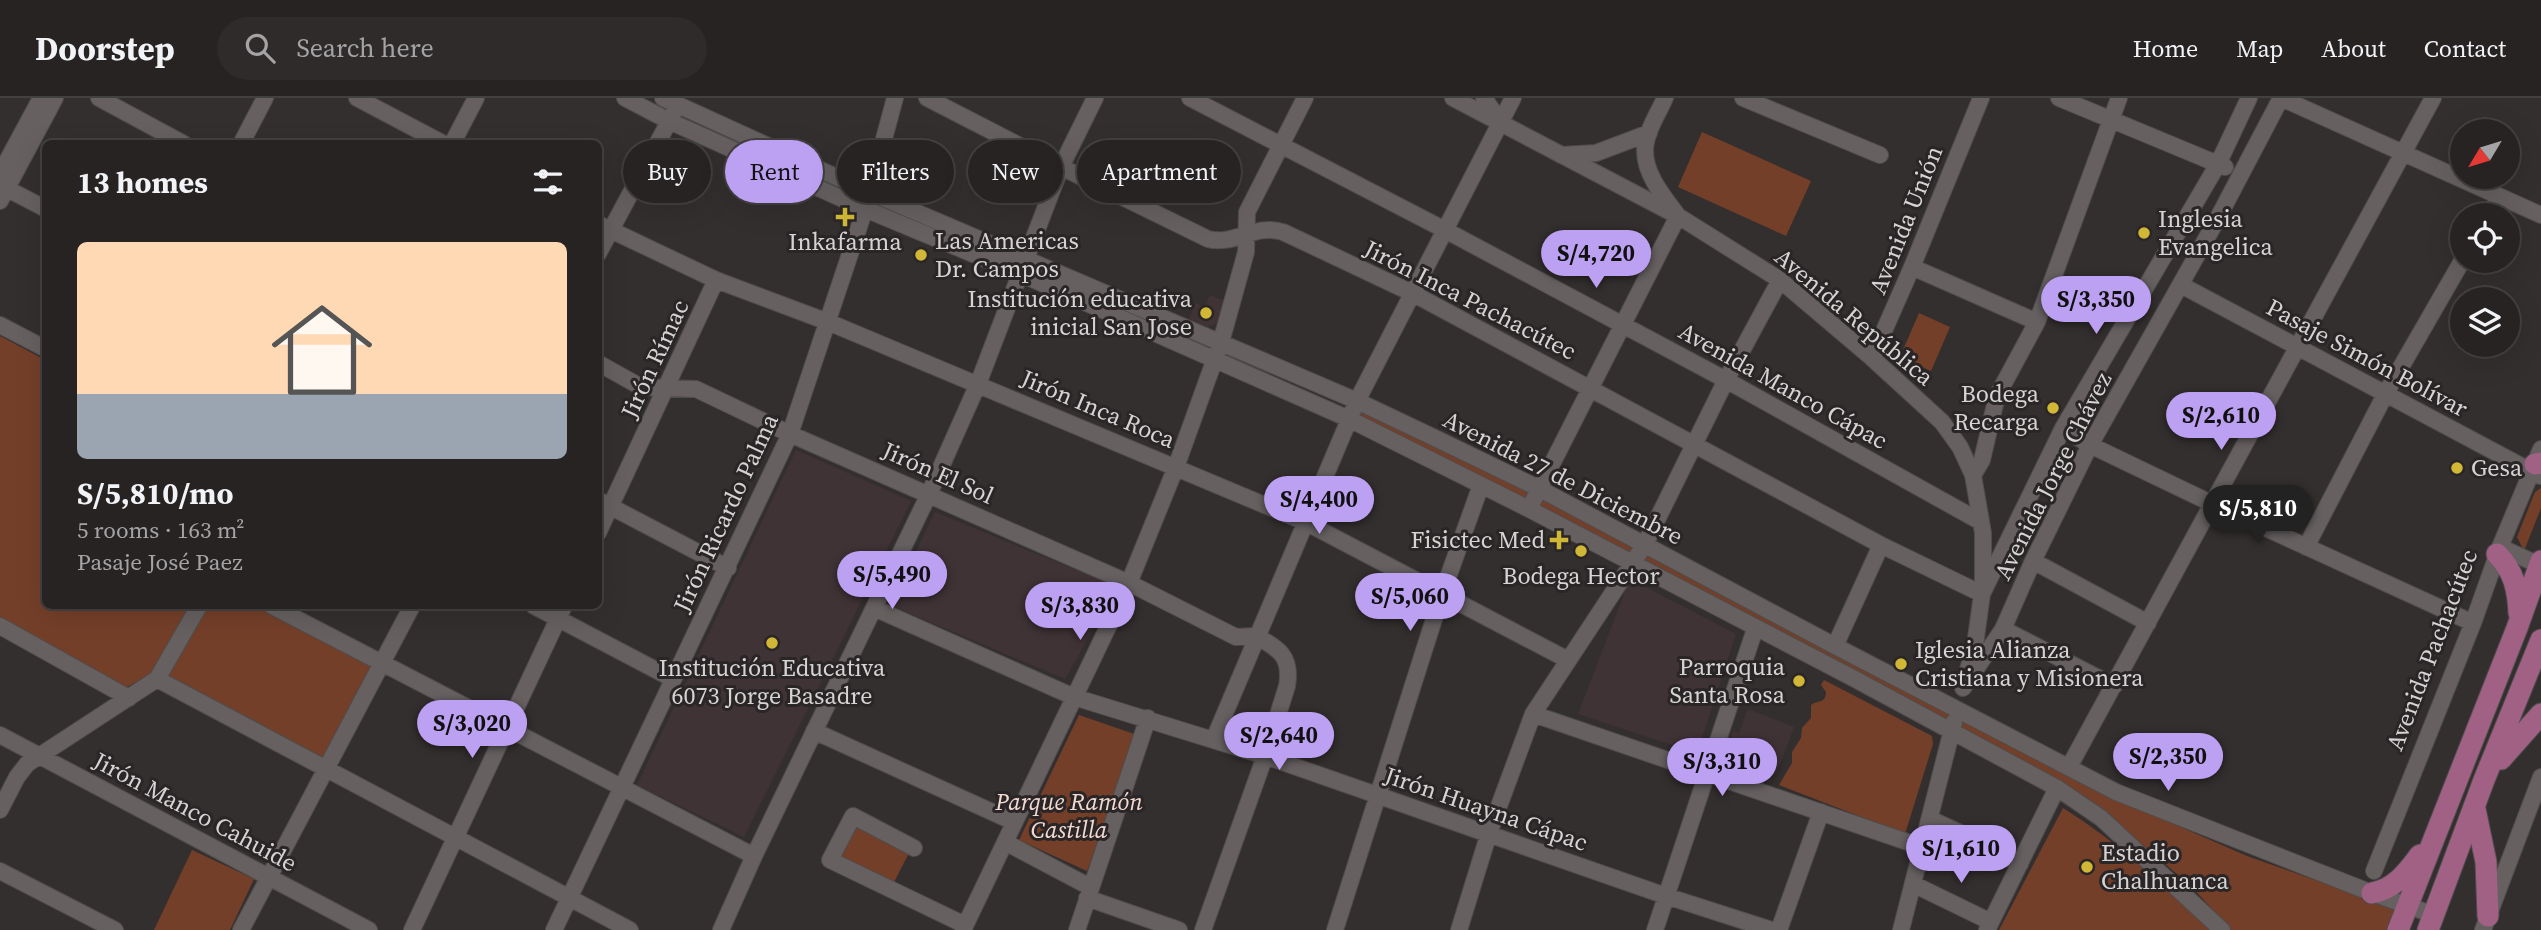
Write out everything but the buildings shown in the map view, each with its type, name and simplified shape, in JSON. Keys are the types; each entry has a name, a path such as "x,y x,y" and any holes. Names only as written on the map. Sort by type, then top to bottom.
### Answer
{"main road":[{"path":"2499,550 2514,578 2518,603 2517,628"},
{"path":"2398,930 2540,564"},
{"path":"2431,922 2484,780 2541,640"},
{"path":"2484,780 2541,714"},
{"path":"2475,809 2486,862 2486,923"},
{"path":"2372,893 2385,891 2397,883 2419,858 2437,830"}],"street":[{"path":"2,187 41,98"},
{"path":"2,187 55,98"},
{"path":"99,98 177,140"},
{"path":"243,140 265,98"},
{"path":"357,98 436,140"},
{"path":"454,140 476,98"},
{"name":"Avenida 27 de Diciembre","path":"625,98 669,121 864,209 1221,342 1357,401 1538,488 2116,792 2407,905 2431,922"},
{"name":"Jirón Ricardo Palma","path":"883,140 895,98"},
{"name":"Jirón Inca Pachacútec","path":"927,98 1008,140"},
{"path":"1063,161 1095,98"},
{"name":"Avenida Manco Cápac","path":"1190,98 1622,324 1981,522"},
{"path":"914,848 853,816 830,860 964,928 1129,583 1177,467 1221,342 1244,262 1247,212 1306,98"},
{"name":"Avenida República","path":"1453,98 1678,216 1780,280 1942,422 1960,447 1973,475 1984,560 1982,594"},
{"name":"Avenida República","path":"1484,98 1500,122"},
{"path":"1214,739 1357,401 1513,98"},
{"path":"1529,509 1678,216 1651,174 1645,151 1649,133 1665,98"},
{"path":"1743,98 1880,155"},
{"name":"Avenida Unión","path":"1872,358 1980,98"},
{"path":"2059,98 2241,173"},
{"path":"1973,475 1982,460 1997,396 2037,322 2119,98"},
{"name":"Avenida Jorge Chávez","path":"1901,930 1975,645 1982,594 2063,428 2218,164 2249,98"},
{"path":"2281,98 2541,215"},
{"name":"Avenida Jorge Chávez","path":"1963,688 2003,629 2033,561 2091,445 2281,98"},
{"path":"2069,766 2433,98"},
{"path":"605,227 669,121 674,100"},
{"name":"Avenida 27 de Diciembre","path":"674,100 837,177"},
{"path":"1561,155 1596,153 1649,133"},
{"name":"Jirón Inca Pachacútec","path":"1063,168 1208,239 1224,242 1263,229 1283,232 1412,293 1881,545 1982,594"},
{"path":"2,187 42,207"},
{"path":"2496,203 2499,197"},
{"name":"Jirón Ricardo Palma","path":"554,930 790,434 866,203"},
{"name":"Avenida 27 de Diciembre","path":"891,203 1214,360 1349,419 1428,458 1952,730 2057,788 2101,818 2222,930"},
{"path":"721,930 929,494 978,384 1047,203"},
{"name":"Jirón Inca Roca","path":"605,227 716,281 828,322 1305,522 1569,660"},
{"path":"1912,267 2037,322"},
{"path":"2306,547 2386,393 2455,273"},
{"path":"1459,930 1489,833 1533,714 1645,544 1726,380 1780,280"},
{"name":"Jirón Rímac","path":"605,503 666,388 716,281"},
{"name":"Pasaje Simón Bolívar","path":"2181,285 2386,393 2538,465"},
{"path":"0,325 42,347"},
{"name":"Jirón El Sol","path":"602,365 641,387 696,389 790,434 1129,583 1236,637 1256,636"},
{"path":"2063,428 2091,445 2473,624"},
{"path":"1428,458 1437,439"},
{"name":"Avenida Pachacútec","path":"2374,871 2473,624 2499,550 2538,465"},
{"path":"1335,930 1442,593 1481,485"},
{"path":"605,503 728,568"},
{"path":"1835,646 1881,545"},
{"path":"2499,550 2540,564"},
{"path":"2033,561 2148,623"},
{"name":"Jirón Huayna Cápac","path":"874,608 1074,697 1265,756 1666,896 1772,930"},
{"path":"0,810 17,777 38,755 157,679 197,609"},
{"path":"278,609 754,856"},
{"path":"241,930 410,609"},
{"path":"412,930 561,612 673,679"},
{"path":"0,626 128,698"},
{"path":"1655,930 1755,629"},
{"path":"2003,629 2114,686"},
{"path":"1203,930 1265,756 1289,675 1285,657 1256,636"},
{"path":"157,679 630,930"},
{"path":"1533,714 1922,847"},
{"path":"1077,930 1148,718"},
{"path":"814,731 1014,822"},
{"name":"Jirón Manco Cahuide","path":"0,735 369,930"},
{"path":"2486,923 2541,777"},
{"path":"1913,884 1989,926 2057,788"},
{"path":"1779,930 1822,812"},
{"path":"1930,818 2020,864"},
{"path":"1005,842 1089,892 1180,930"},
{"path":"0,871 115,930"}],"shaded area":[{"name":"Institución educativa inicial San Jose","path":"1210,295 1225,301 1216,324 1207,327 1189,319 1195,303 1205,307"},
{"name":"Institución Educativa 6073 Jorge Basadre","path":"796,450 911,501 744,837 637,785"},
{"name":"Institución Educativa 6073 Jorge Basadre","path":"935,512 1117,587 1065,679 890,605"},
{"path":"1630,579 1736,634 1697,753 1578,714"},
{"path":"1748,709 1794,727 1776,774 1774,773 1770,782 1721,762 1733,731 1739,733"}],"green space":[{"path":"1702,132 1811,181 1786,236 1678,187"},
{"path":"1919,313 1950,327 1931,371 1900,357"},
{"path":"0,336 42,358 42,609 190,609 153,673 127,687 0,620"},
{"path":"1359,404 1639,545 1630,558 1353,417"},
{"path":"2541,488 2541,508 2524,551 2517,537 2535,492"},
{"path":"1647,549 1954,711 1949,725 1638,563"},
{"path":"204,609 263,609 371,666 322,760 163,676"},
{"path":"1824,680 1932,736 1933,744 1905,834 1779,785 1792,763 1792,752 1801,738 1802,728 1811,718 1811,705 1824,698 1826,692 1821,685"},
{"path":"1960,714 2119,800 2247,856 2398,909 2390,930 2231,930 2192,887 2107,814 1955,730"},
{"name":"Parque Ramón Castilla","path":"1079,715 1137,735 1087,871 1019,840"},
{"name":"Estadio Chalhuanca","path":"2063,808 2140,865 2209,930 1999,930"},
{"path":"855,821 911,849 892,886 836,858"},
{"path":"192,850 254,879 230,930 154,930"}],"place":[{"name":"Inkafarma","path":"845,217"},
{"name":"Inglesia Evangelica","path":"2144,233"},
{"name":"Las Americas Dr. Campos","path":"921,255"},
{"name":"Institución educativa inicial San Jose","path":"1206,313"},
{"name":"Bodega Recarga","path":"2053,408"},
{"name":"Gesa","path":"2457,468"},
{"name":"Fisictec Med","path":"1559,540"},
{"name":"Bodega Hector","path":"1581,551"},
{"name":"Institución Educativa 6073 Jorge Basadre","path":"772,643"},
{"name":"Iglesia Alianza Cristiana y Misionera","path":"1901,664"},
{"name":"Parroquia Santa Rosa","path":"1799,681"},
{"name":"Estadio Chalhuanca","path":"2087,867"}]}
